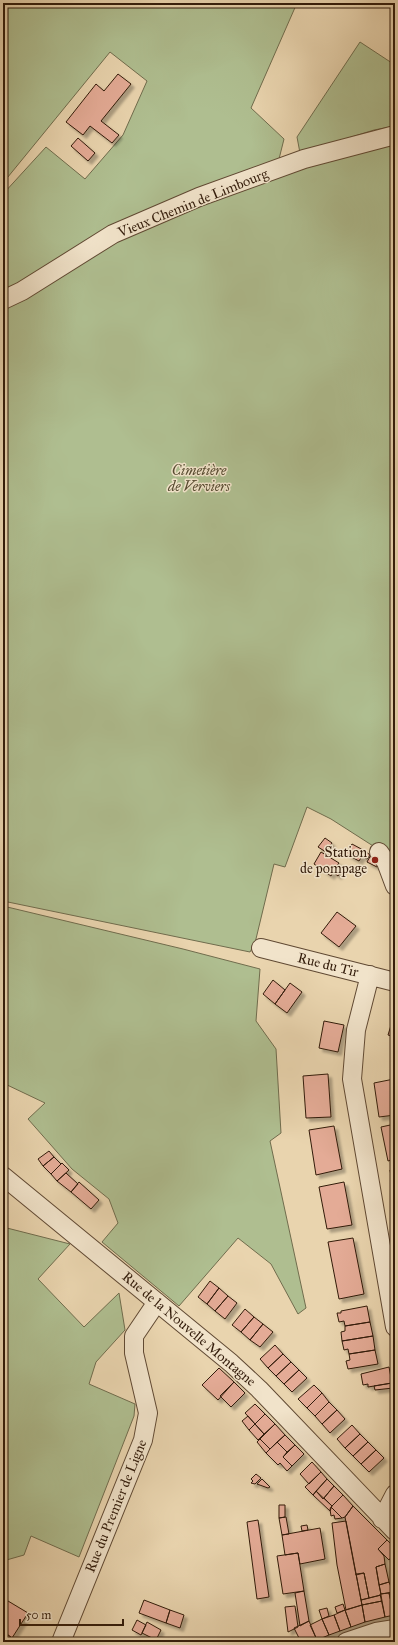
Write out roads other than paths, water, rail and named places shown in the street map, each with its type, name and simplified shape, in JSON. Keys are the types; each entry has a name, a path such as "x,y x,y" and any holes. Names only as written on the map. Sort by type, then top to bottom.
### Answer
{"street":[{"name":"Vieux Chemin de Limbourg","path":"3,300 22,291 113,234 199,197 304,159 395,135"},
{"path":"379,852 386,862 395,886"},
{"name":"Rue du Tir","path":"261,948 395,982"},
{"path":"370,975 356,1030 352,1079 395,1328"},
{"name":"Rue de la Nouvelle Montagne","path":"3,1176 231,1363 259,1389 395,1531"},
{"name":"Rue du Premier de Ligne","path":"61,1642 143,1440 148,1413 134,1354 134,1336 157,1302"},
{"path":"382,1519 395,1494"},
{"path":"346,1642 376,1637 395,1629"}],"place":[{"name":"Station de pompage","path":"375,860"}],"park label":[{"name":"Cimetière de Verviers","path":"199,478"}]}
